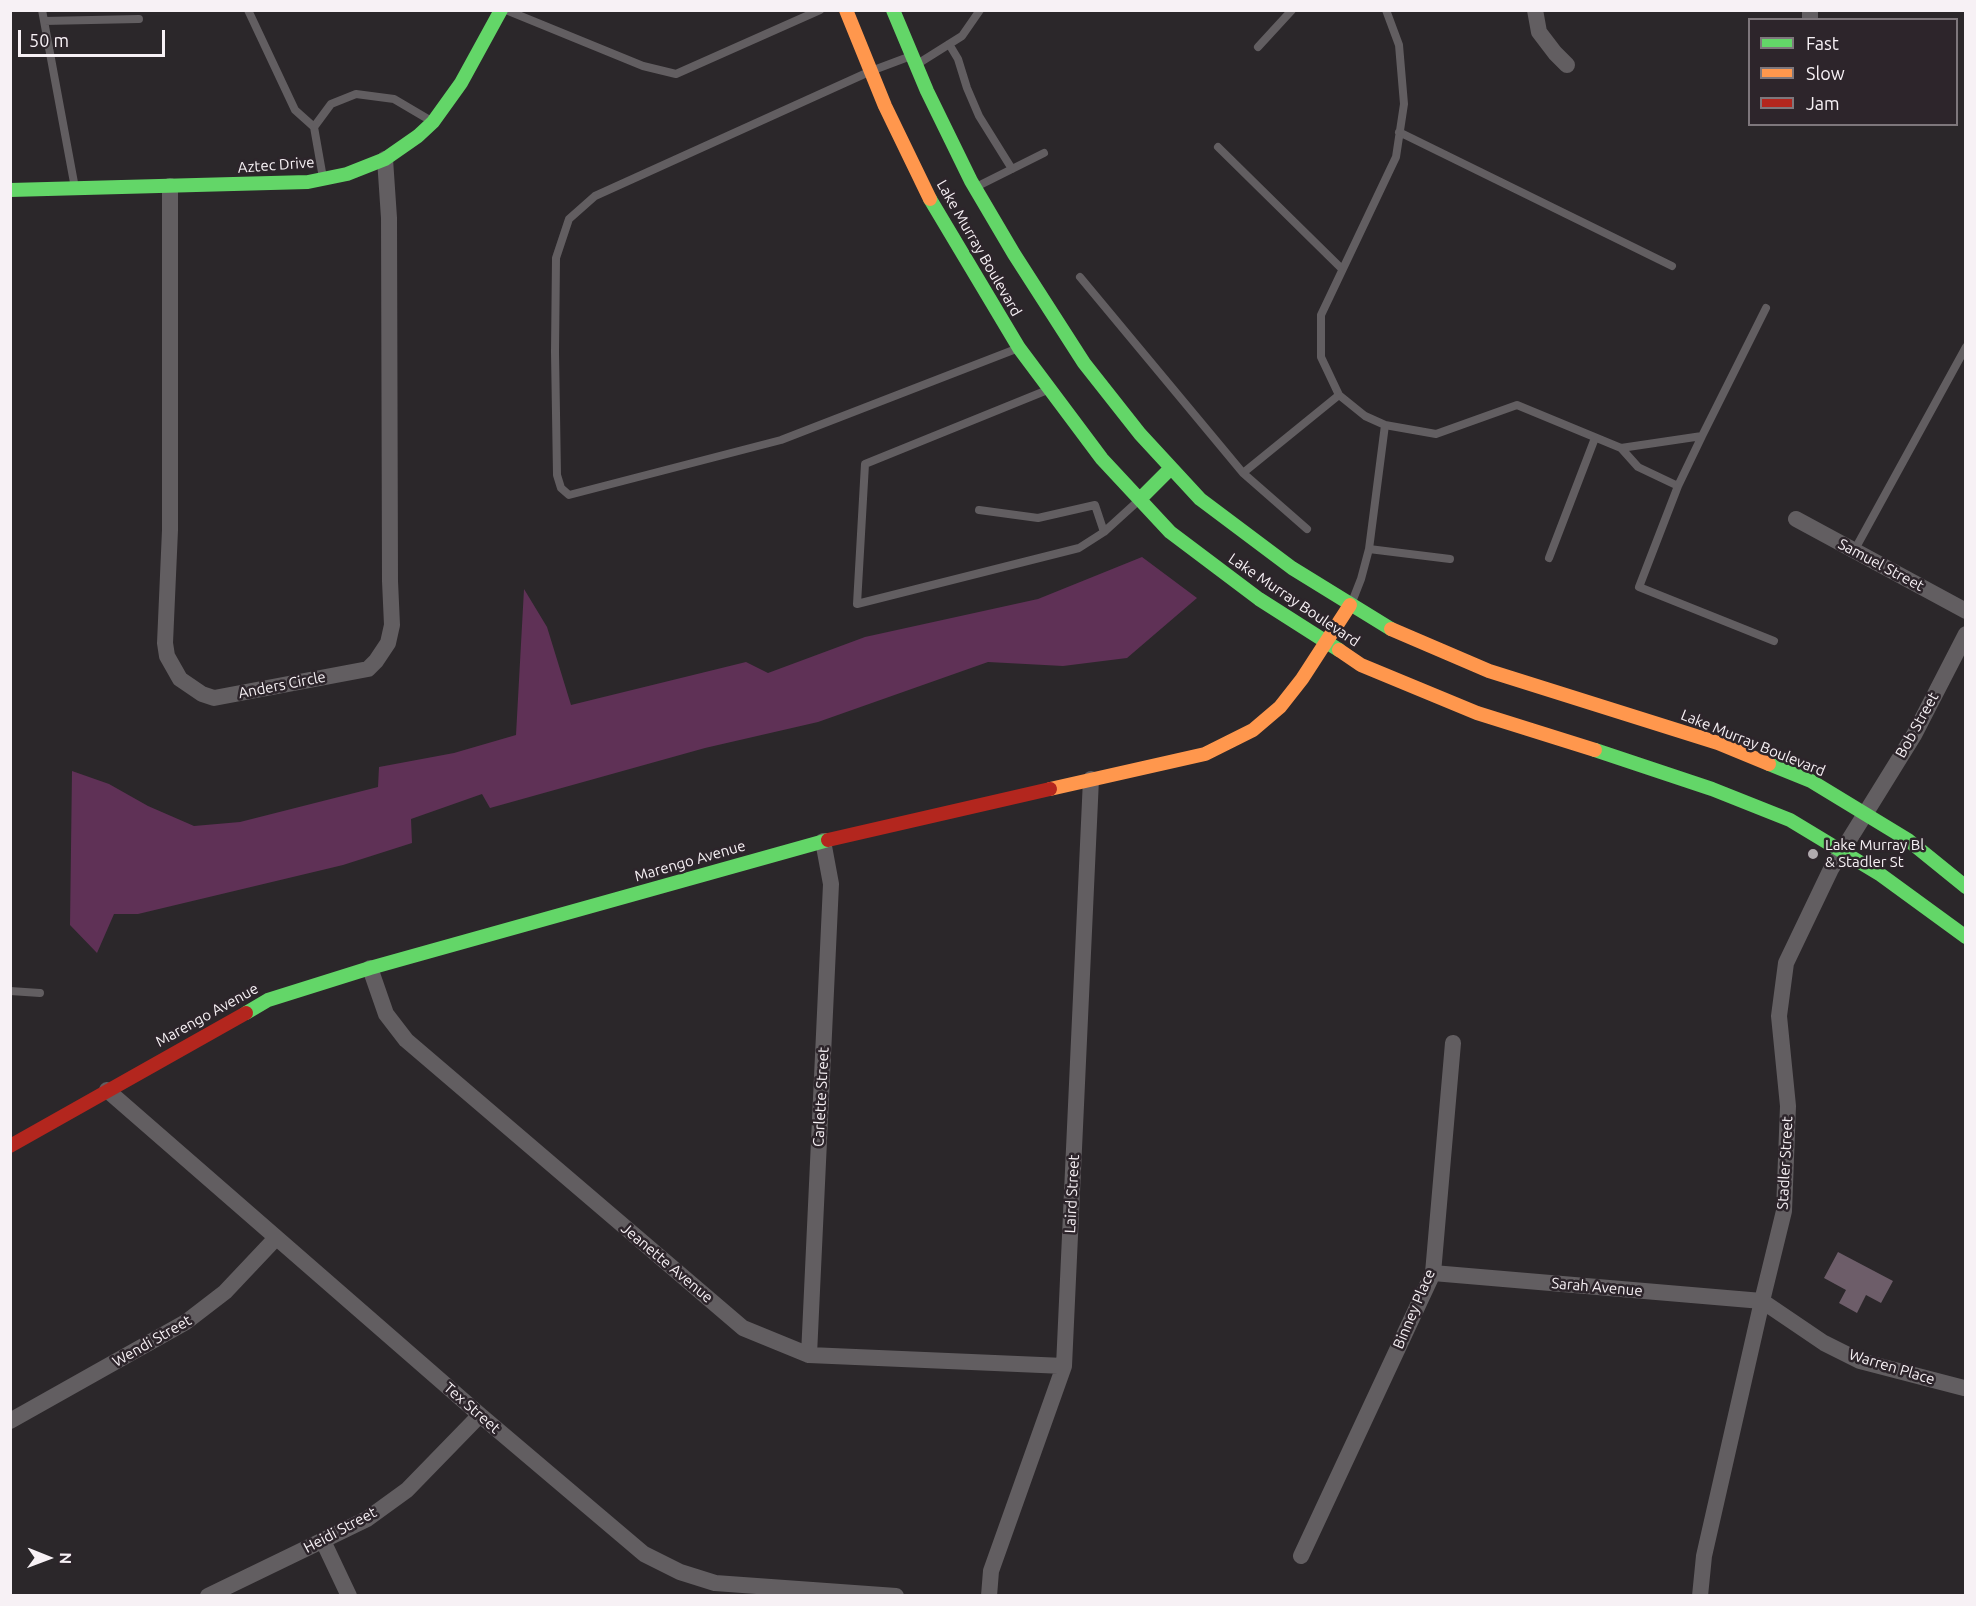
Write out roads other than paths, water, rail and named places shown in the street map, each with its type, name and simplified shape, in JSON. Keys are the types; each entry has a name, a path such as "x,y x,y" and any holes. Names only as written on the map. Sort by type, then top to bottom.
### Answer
{"main road":[{"name":"Aztec Drive","path":"10,190 308,182 347,174 385,159 418,136 433,122 461,83 503,10"},
{"name":"Lake Murray Boulevard","path":"846,10 885,106 931,201 1019,348 1102,459 1170,532 1259,599 1361,665 1477,713 1712,789 1790,820 1881,875 1965,937"},
{"name":"Lake Murray Boulevard","path":"893,10 914,60 975,188 1014,254 1084,363 1140,434 1200,499 1292,568 1384,626 1489,671 1718,743 1801,777 1908,840 1965,887"},
{"path":"1140,499 1171,468"},
{"name":"Marengo Avenue","path":"10,1146 268,1000 370,968 823,841 1205,754 1238,740 1280,707 1302,680 1350,605"}],"street":[{"path":"1535,10 1539,32 1567,65"},
{"name":"Anders Circle","path":"170,186 170,530 165,643 167,656 180,679 196,691 214,698 368,669 388,643 392,625 389,218 385,159"},
{"name":"Samuel Street","path":"1796,519 1965,611"},
{"name":"Bob Street","path":"1866,815 1914,735 1965,634"},
{"name":"Laird Street","path":"989,1596 991,1571 1064,1366 1091,779"},
{"name":"Stadler Street","path":"1700,1596 1704,1556 1784,1211 1788,1106 1779,1016 1786,963 1831,869 1866,815"},
{"name":"Carlette Street","path":"809,1355 831,884 823,841"},
{"name":"Jeanette Avenue","path":"370,968 386,1014 406,1040 744,1328 809,1355 1064,1366"},
{"name":"Binney Place","path":"1302,1556 1433,1273 1453,1043"},
{"name":"Tex Street","path":"107,1090 480,1415 628,1542 652,1559 680,1572 715,1583 896,1596"},
{"name":"Wendi Street","path":"10,1421 186,1322 225,1292 276,1238"},
{"name":"Sarah Avenue","path":"1433,1273 1762,1301"},
{"name":"Warren Place","path":"1762,1301 1824,1343 1860,1361 1964,1388"},
{"name":"Heidi Street","path":"208,1596 367,1519 407,1490 480,1415"},
{"path":"323,1540 349,1596"}],"lane":[{"path":"42,10 75,189"},
{"path":"248,10 295,110 314,128 324,179"},
{"path":"503,10 643,66 676,74 820,10"},
{"path":"980,10 962,36 949,44 914,60 871,71 595,196 569,219 556,258 557,475 561,488 569,495 781,440 1019,348"},
{"path":"1258,47 1292,10"},
{"path":"1386,10 1399,45 1404,104 1396,157 1321,315 1321,357 1339,395 1365,417 1385,425 1436,434 1517,405 1621,448 1638,467 1678,486"},
{"path":"44,21 140,19"},
{"path":"949,44 958,59 979,116 1012,169"},
{"path":"314,128 331,104 356,93 394,99 433,122"},
{"path":"1399,132 1672,266"},
{"path":"1218,147 1342,269"},
{"path":"975,188 1044,153"},
{"path":"1080,277 1243,473 1307,529"},
{"path":"1766,308 1678,486 1638,587 1774,641"},
{"path":"1854,552 1965,347"},
{"path":"1049,390 865,465 857,604 1079,548 1104,532 1140,499"},
{"path":"1243,473 1339,395"},
{"path":"1350,605 1361,579 1369,549 1385,425"},
{"path":"1621,448 1702,436"},
{"path":"1549,558 1596,438"},
{"path":"979,510 1038,518 1095,505 1104,532"},
{"path":"1369,549 1450,559"},
{"path":"10,991 40,993"}],"place":[{"name":"Lake Murray Bl & Stadler St","path":"1813,854"}]}
